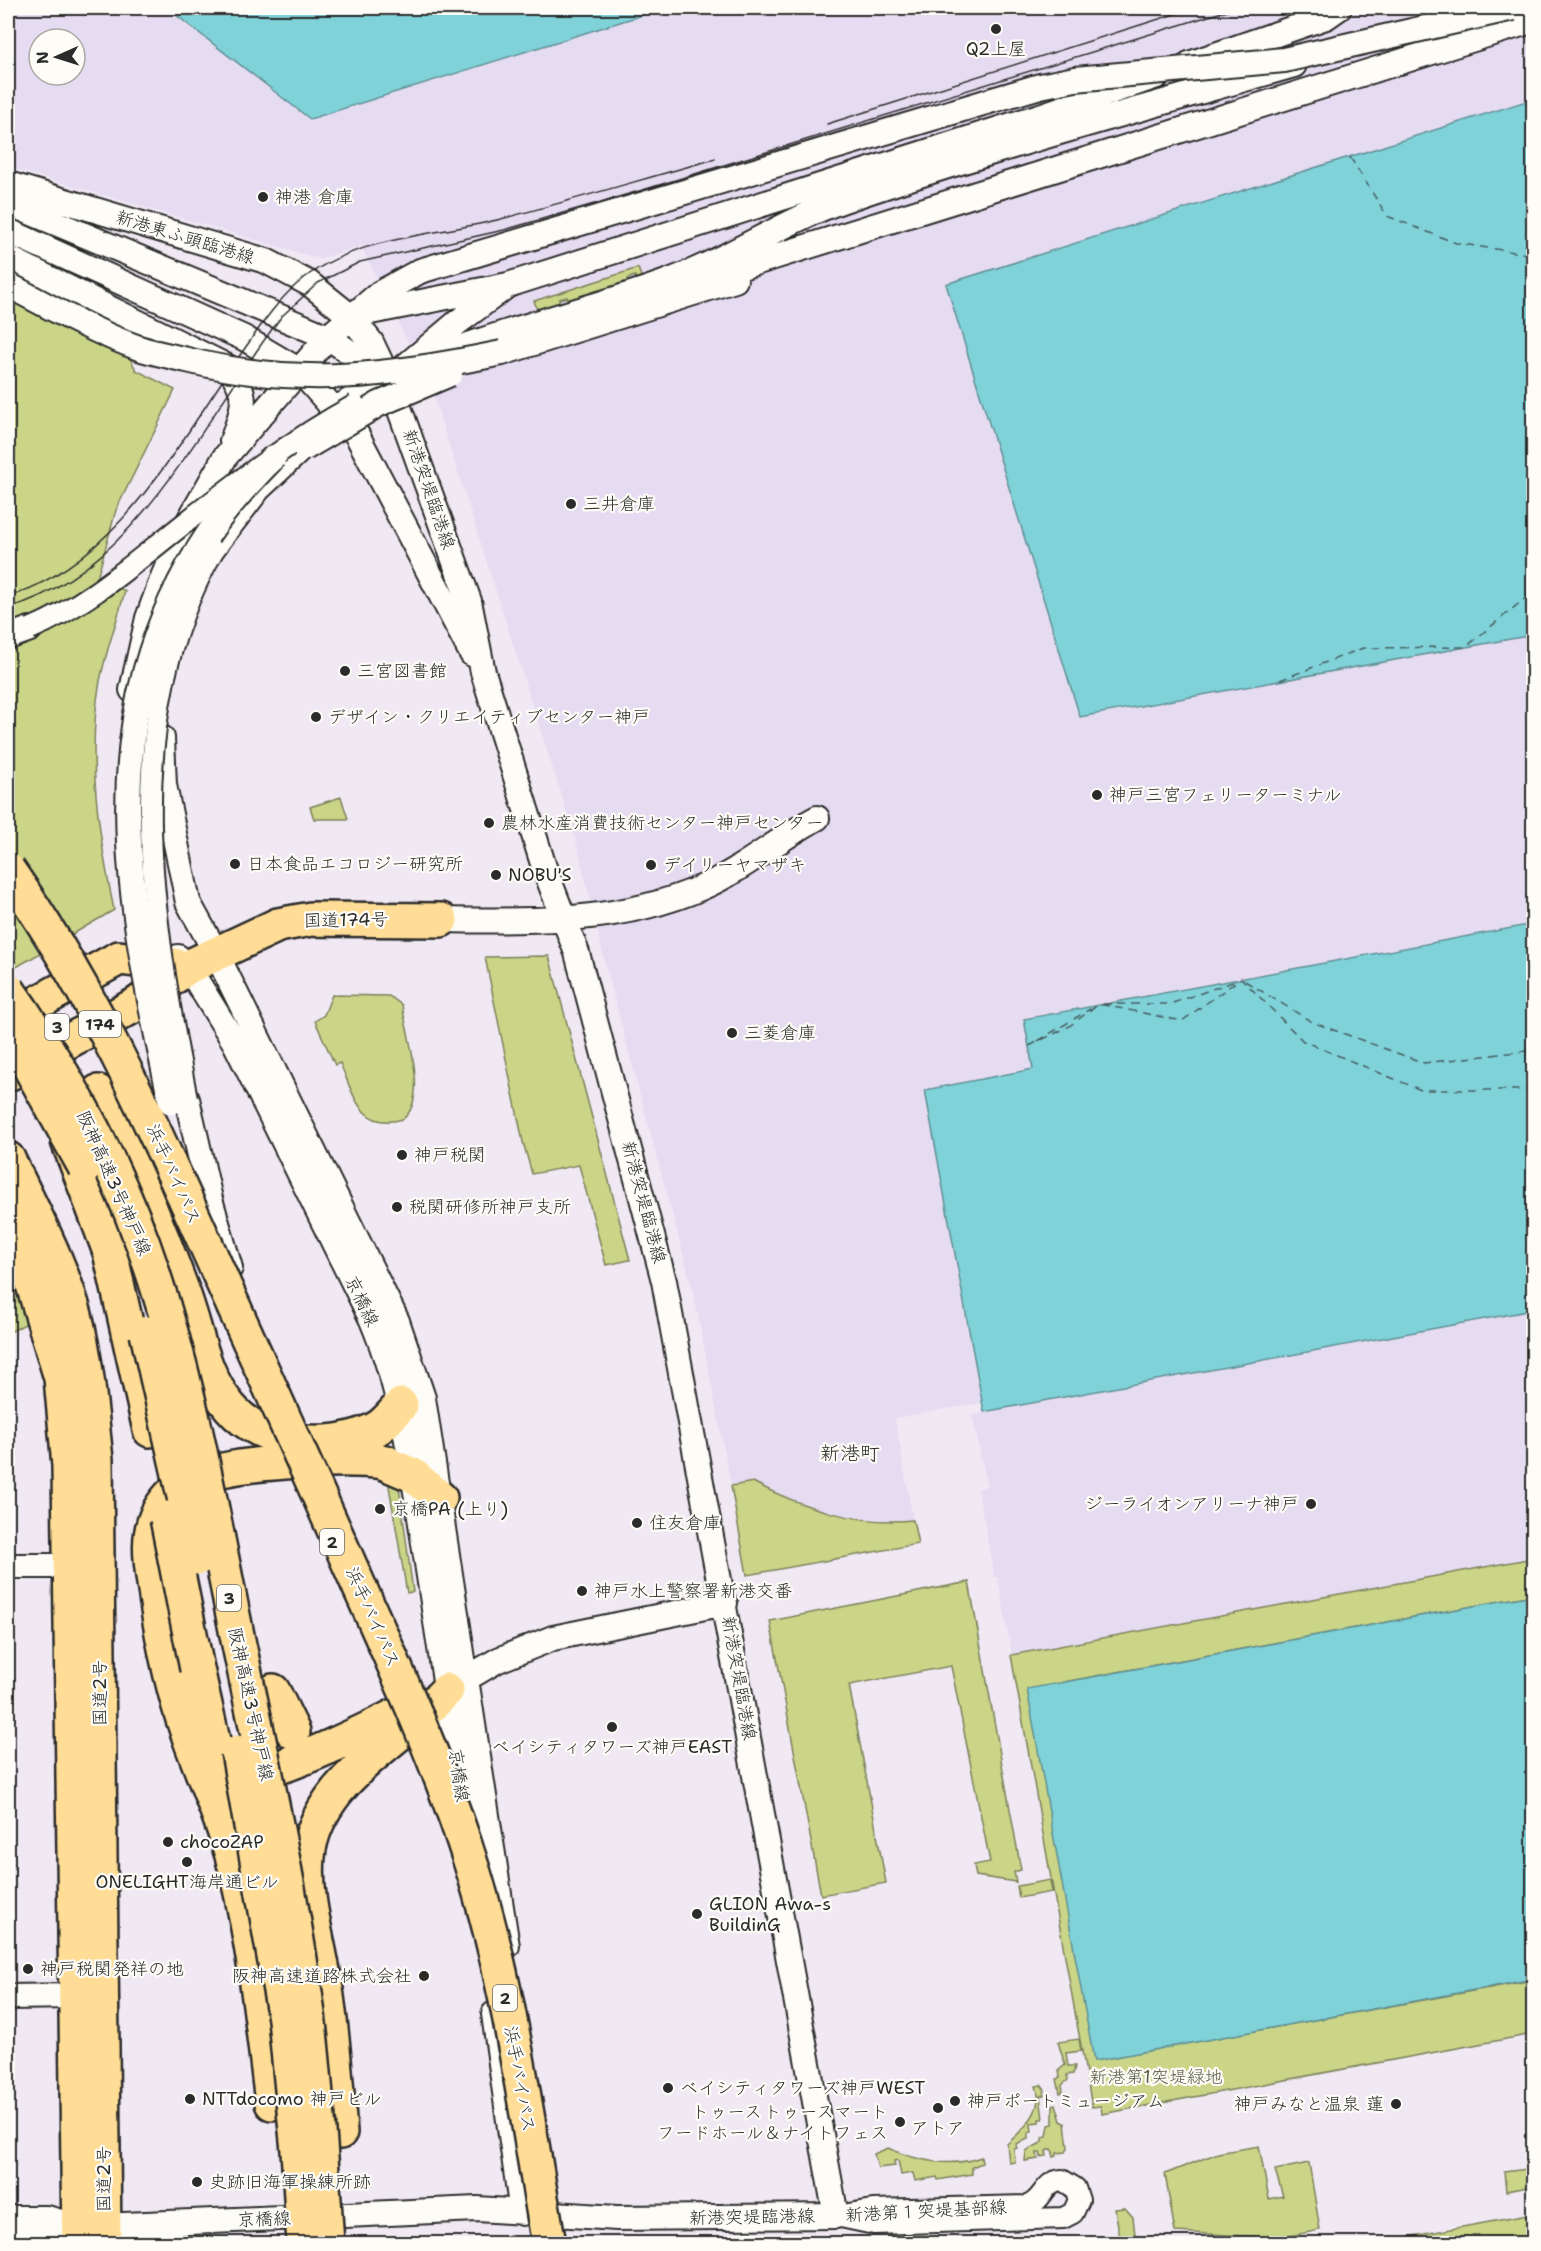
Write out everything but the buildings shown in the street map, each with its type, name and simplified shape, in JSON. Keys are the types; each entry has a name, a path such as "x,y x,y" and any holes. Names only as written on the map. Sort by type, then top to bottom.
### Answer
{"highway":[{"name":"浜手バイパス","path":"8,870 56,941 119,1054 274,1394 435,1760 465,1845 498,1966 511,2028 546,2234"},
{"name":"浜手バイパス","path":"8,884 37,925 73,985 108,1051 237,1329 428,1763 459,1847 492,1970 546,2234"},
{"name":"国道174号","path":"8,1074 137,1004 202,960 267,929 300,920 441,920"},
{"path":"8,1019 119,958 202,960"},
{"name":"3","path":"8,968 37,999 67,1040 98,1092 142,1183 183,1293 206,1364 217,1389 231,1408 262,1432 317,1451 400,1468"},
{"name":"阪神高速3号神戸線","path":"8,990 75,1096 128,1205 158,1291 201,1456 296,1936 316,2096 327,2244"},
{"name":"阪神高速3号神戸線","path":"8,1030 55,1108 95,1187 128,1269 146,1326 178,1461 234,1733 273,1940 294,2098 304,2244"},
{"name":"3","path":"55,1108 98,1216 121,1292 183,1669 187,1732 229,1843 238,1877 259,2001 290,2244"},
{"name":"国道2号","path":"8,1159 41,1229 74,1312 86,1366 96,1460 91,2235"},
{"name":"国道2号","path":"8,1216 32,1278 61,1378 69,1466 76,1996 91,2235"},
{"name":"3","path":"401,1405 376,1429 317,1451 227,1469 192,1479 177,1489 164,1504 154,1522 150,1552 183,1669 214,1745 232,1769 249,1774 268,1771 365,1731 457,1684"},
{"path":"348,1448 376,1429"},
{"path":"317,1451 348,1448 400,1468 440,1498"},
{"path":"201,1456 246,1620 273,1692 293,1732"},
{"path":"342,2244 340,2132 332,2030 308,1876 310,1840 316,1824 336,1792 356,1771 424,1715 457,1684"}],"street":[{"path":"350,316 508,285 1043,115 1326,17 1339,8"},
{"path":"202,960 164,785 163,722 172,658 203,565 224,527 300,435 336,409 388,380 476,342 662,284 719,261 772,232 843,201 1069,130 1361,45 1471,8"},
{"path":"225,458 328,337 350,316 380,293 420,271 1040,86 1075,79 1284,60 1513,8"},
{"path":"1361,45 1531,8"},
{"path":"19,633 60,617 92,597 232,485 333,417 374,395 501,348 1533,21"},
{"path":"8,285 139,348 250,374 332,377 372,375 439,366 1533,32"},
{"name":"新港東ふ頭臨港線","path":"8,184 266,261 310,284 350,316"},
{"path":"8,202 328,337 388,380"},
{"path":"8,231 244,338 300,371"},
{"path":"8,258 228,367 239,381 245,398 243,410 225,458 183,531 163,577 137,656 130,705 131,815 141,905 150,930 202,960"},
{"path":"8,273 141,338 227,359 285,365 329,366 501,348"},
{"path":"388,380 458,322 508,285"},
{"name":"新港突堤臨港線","path":"350,316 371,342 388,380 468,601 483,672 544,867 577,953 661,1269 725,1604 836,2216 688,2218 546,2234 522,2213"},
{"path":"8,648 66,626 97,605 251,485 305,448 379,404 501,348"},
{"name":"新港突堤臨港線","path":"300,371 357,435 483,672"},
{"path":"274,1394 225,1253 187,1099 165,976 155,886 152,765 162,681 171,645 194,586 213,552 260,490 305,448"},
{"path":"237,1329 182,1145 146,986 130,863 128,784 134,715 151,651 176,589 210,531 240,493 274,457"},
{"path":"441,920 564,919 612,915 674,898 704,886 772,848 817,819"},
{"name":"京橋線","path":"202,960 235,1043 372,1320 387,1357 401,1405 400,1468 457,1684 546,2234"},
{"name":"京橋線","path":"91,2235 477,2209 522,2213 457,1684 440,1498 423,1398 397,1321 202,960"},
{"path":"8,1566 70,1566"},
{"path":"457,1684 507,1656 554,1638 725,1604"},
{"path":"8,1997 76,1996"},
{"name":"新港第１突堤基部線","path":"1058,2180 1072,2185 1079,2200 1073,2213 1057,2219 873,2224 836,2216 873,2210 1027,2206 1036,2201 1048,2185 1058,2180"},
{"path":"8,2218 47,2218 91,2235"},
{"path":"8,2240 47,2240 91,2235"}],"shaded area":[{"path":"8,8 167,8 310,119 665,8 1533,8 1533,99 947,284 1080,717 1533,635 1533,924 1024,1019 1034,1069 925,1091 982,1403 895,1418 913,1520 892,1522 826,1512 776,1494 753,1482 731,1486 693,1291 606,968 577,844 431,389 361,246 320,259 8,167"},
{"path":"1533,1310 1533,1595 1018,1691 998,1577 994,1577 978,1489 987,1486 972,1415"}],"green space":[{"path":"638,268 642,279 637,281 635,276 627,279 628,284 569,302 567,297 559,299 560,305 538,312 534,301"},
{"path":"8,295 124,346 136,370 175,390 116,510 98,575 125,591 100,681 94,738 99,825 114,910 8,972"},
{"path":"341,797 348,819 314,819 310,807"},
{"path":"549,956 630,1260 606,1265 579,1165 532,1174 523,1142 485,957"},
{"path":"332,995 389,996 402,1005 414,1065 415,1082 415,1097 411,1109 403,1119 377,1120 368,1115 355,1098 340,1063 335,1065 315,1021 324,1015"},
{"path":"8,1254 33,1320 8,1333"},
{"path":"388,1480 399,1487 413,1592 407,1593"},
{"path":"753,1482 810,1507 831,1513 872,1520 913,1520 918,1544 747,1575 731,1486"},
{"name":"新港第1突堤緑地","path":"1533,1558 1533,1595 1063,1682 1129,2054 1533,1980 1533,2034 1102,2114 1101,2106 1092,2107 1011,1655"},
{"path":"969,1582 1021,1870 1014,1872 1016,1882 976,1876 974,1865 990,1862 951,1666 849,1685 886,1883 821,1895 770,1621"},
{"path":"1050,1880 1052,1892 1019,1898 1017,1886"},
{"path":"1079,2039 1081,2051 1066,2053 1068,2066 1075,2066 1073,2074 1067,2075 1068,2080 1062,2085 1063,2092 1060,2093 1057,2079 1060,2078 1059,2070 1065,2065 1058,2042"},
{"path":"1041,2085 1045,2090 1044,2095 1040,2096 1043,2119 1031,2123 1032,2132 1028,2133 1028,2139 1016,2144 1015,2162 1009,2163 1007,2144 1031,2119 1038,2103 1036,2086"},
{"path":"1056,2104 1061,2121 1065,2123 1068,2148 1066,2152 1057,2153 1054,2157 1052,2149 1046,2151 1047,2156 1041,2157 1040,2153 1037,2153 1038,2159 1025,2161 1026,2151 1043,2142 1043,2137 1047,2136 1049,2125 1053,2124 1053,2105"},
{"path":"1259,2146 1269,2199 1283,2196 1275,2170 1309,2163 1320,2230 1280,2238 1175,2232 1165,2174 1218,2153"},
{"path":"888,2148 934,2162 958,2162 981,2157 982,2163 972,2167 972,2174 938,2180 937,2177 915,2181 913,2173 901,2175 898,2160 894,2161 895,2166 878,2168 874,2154"},
{"path":"1527,2169 1528,2174 1533,2173 1533,2186 1506,2191 1504,2172"},
{"path":"1125,2208 1133,2217 1135,2235 1129,2242 1121,2243 1115,2209"},
{"path":"1533,2214 1533,2243 1375,2243"}],"water":[{"path":"167,8 665,8 310,119"},
{"path":"1533,99 1533,635 1080,717 946,284"},
{"path":"1533,924 1533,1310 984,1412 925,1090 1033,1069 1024,1019"},
{"path":"1533,1595 1533,1979 1094,2061 1027,1689"}],"ferry route":[{"path":"1350,157 1387,216 1456,243 1534,255"},
{"path":"1280,680 1363,648 1466,647 1534,591"},
{"path":"1029,1046 1068,1027 1099,1004 1182,1021 1241,978 1303,1041 1421,1090 1534,1090"},
{"path":"1103,1004 1170,1004 1238,980"},
{"path":"1245,981 1312,1022 1424,1063 1534,1050"},
{"path":"1038,1041 1090,1009"}],"tram line":[{"path":"827,124 1194,8"},
{"path":"8,608 54,589 95,560 132,525 196,442 282,316 318,283 360,262 504,230 646,189 1235,8"},
{"path":"8,597 47,580 81,557 113,529 167,464 273,310 297,284 318,268 366,247 497,220 715,159"}],"place":[{"name":"Q2上屋","path":"996,29"},
{"name":"神港 倉庫","path":"263,197"},
{"name":"三井倉庫","path":"571,504"},
{"name":"三宮図書館","path":"345,671"},
{"name":"デザイン・クリエイティブセンター神戸","path":"316,717"},
{"name":"神戸三宮フェリーターミナル","path":"1097,795"},
{"name":"農林水産消費技術センター神戸センター","path":"489,823"},
{"name":"日本食品エコロジー研究所","path":"235,864"},
{"name":"デイリーヤマザキ","path":"651,865"},
{"name":"NOBU'S","path":"496,875"},
{"name":"三菱倉庫","path":"732,1033"},
{"name":"神戸税関","path":"402,1155"},
{"name":"税関研修所神戸支所","path":"397,1207"},
{"name":"ジーライオンアリーナ神戸","path":"1311,1504"},
{"name":"京橋PA (上り)","path":"380,1509"},
{"name":"住友倉庫","path":"637,1523"},
{"name":"神戸水上警察署新港交番","path":"582,1591"},
{"name":"ベイシティタワーズ神戸EAST","path":"612,1727"},
{"name":"chocoZAP","path":"168,1842"},
{"name":"ONELIGHT海岸通ビル","path":"187,1862"},
{"name":"GLION Awa‐s BuildinG","path":"697,1914"},
{"name":"神戸税関発祥の地","path":"28,1969"},
{"name":"阪神高速道路株式会社","path":"424,1976"},
{"name":"ベイシティタワーズ神戸WEST","path":"668,2088"},
{"name":"NTTdocomo 神戸ビル","path":"190,2099"},
{"name":"神戸ポートミュージアム","path":"955,2101"},
{"name":"神戸みなと温泉 蓮","path":"1396,2104"},
{"name":"アトア","path":"938,2108"},
{"name":"トゥーストゥースマート フードホール＆ナイトフェス","path":"900,2122"},
{"name":"史跡旧海軍操練所跡","path":"197,2182"}],"district":[{"name":"新港町","path":"850,1453"}]}
